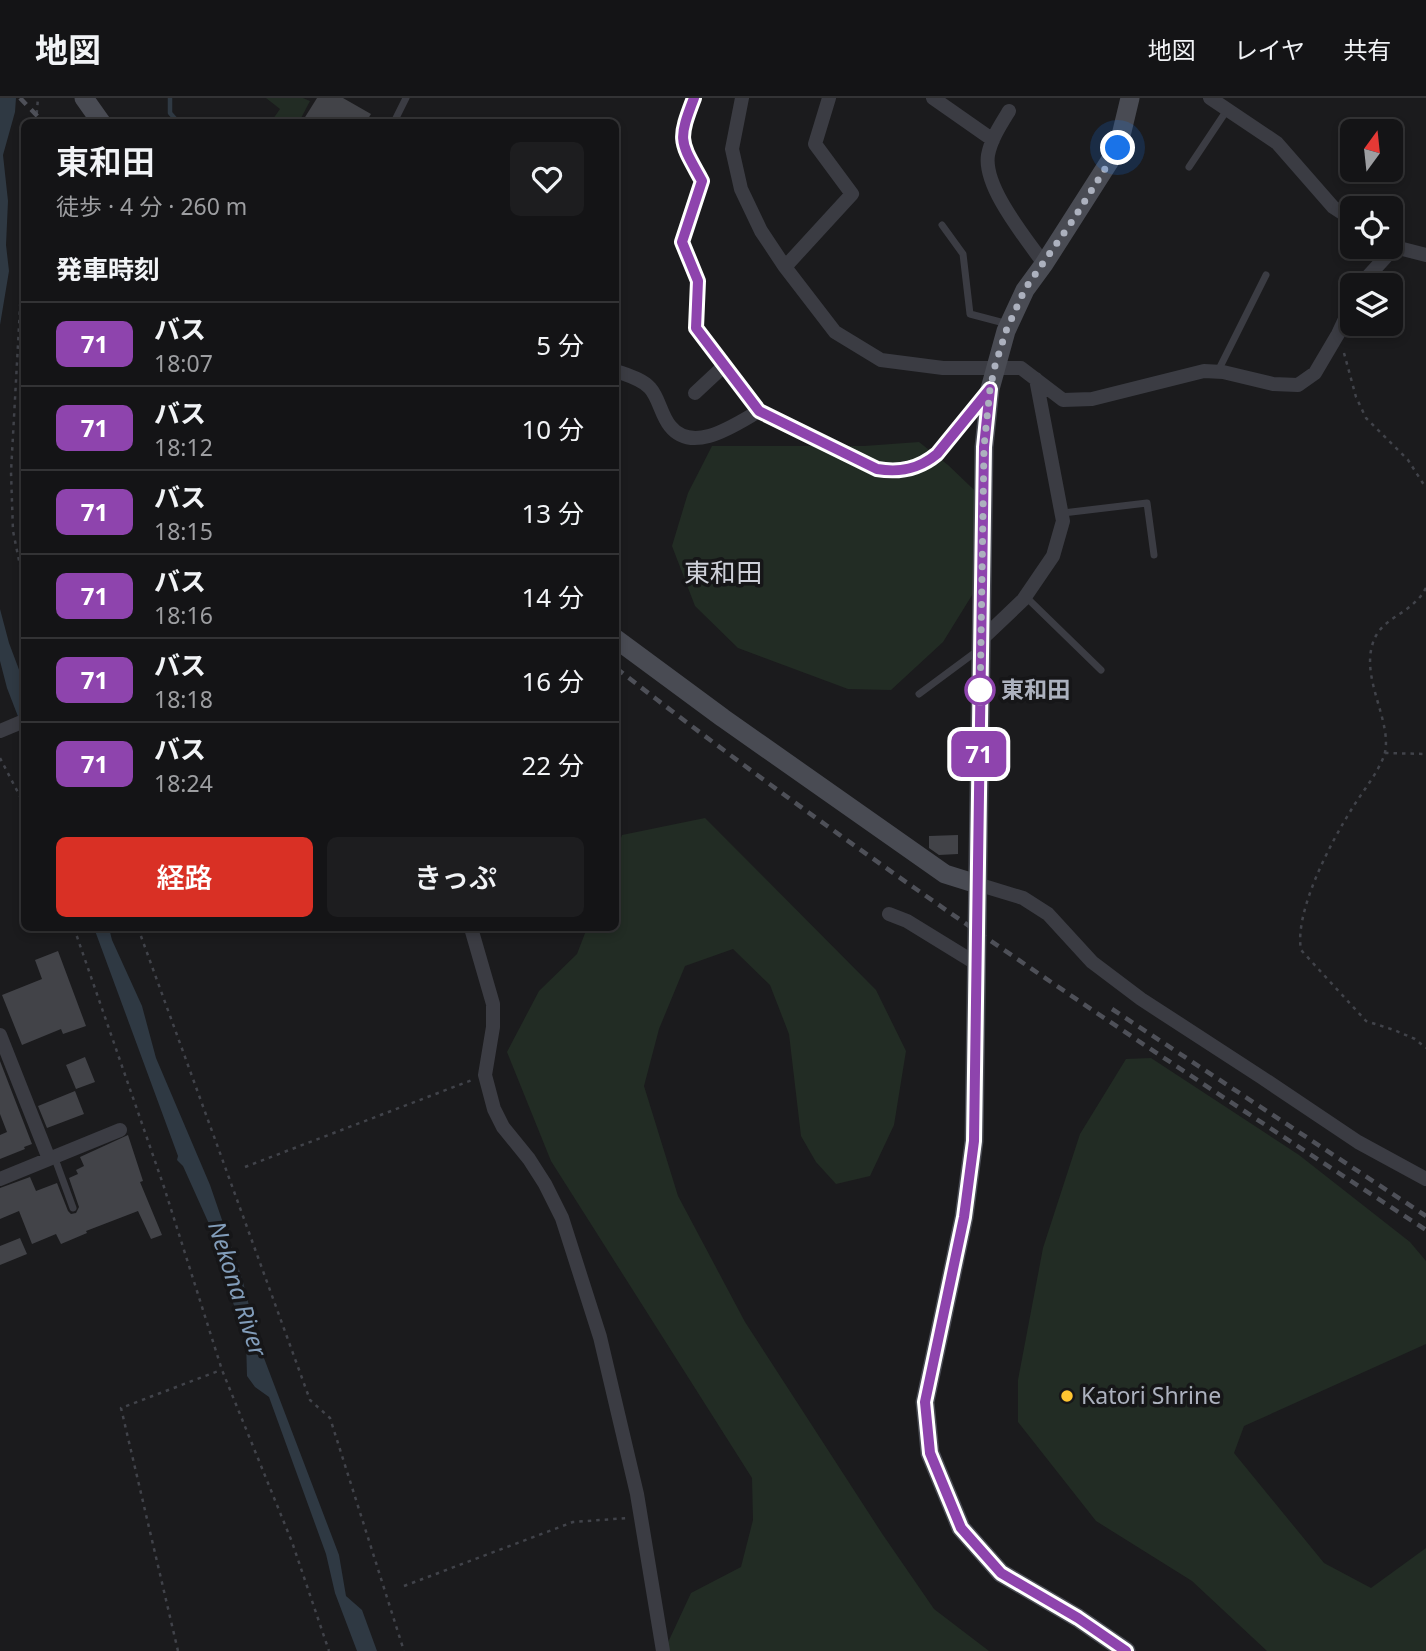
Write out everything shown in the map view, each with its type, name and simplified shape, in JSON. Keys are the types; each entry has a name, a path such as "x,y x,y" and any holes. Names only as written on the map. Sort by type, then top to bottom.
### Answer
{"street":[{"path":"84,98 99,119"},
{"path":"694,98 684,123 681,140 702,181 682,242 698,281 696,328 759,411 877,469 892,472 911,469 937,454 990,389"},
{"path":"742,98 733,149 741,189 761,231 835,332 881,360 943,368 1021,368 1063,400 1092,399 1204,371 1273,384 1298,385 1315,373 1340,330"},
{"path":"785,267 852,194 815,144 829,98"},
{"path":"933,98 993,140"},
{"path":"1126,1651 1078,1618 1001,1573 961,1528 930,1453 925,1402 964,1217 974,1141 984,447 990,389 1009,324 1025,289 1118,148 1130,98"},
{"path":"1210,98 1277,144 1340,211"},
{"path":"1009,111 993,140 988,167 1005,206 1044,264"},
{"path":"1403,249 1426,255"},
{"path":"1370,273 1383,259"},
{"path":"695,393 725,365"},
{"path":"619,372 640,380 651,388 669,425 677,433 688,437 702,437 722,431 759,411"},
{"path":"981,644 1026,596 1053,556 1063,521 1035,379"},
{"path":"619,641 734,726 945,874 1023,898 1048,914 1092,961 1141,999 1358,1142 1426,1179"},
{"path":"0,731 21,722"},
{"path":"889,914 907,921 977,964"},
{"path":"472,931 493,1004 494,1027 485,1075 494,1109 503,1127 529,1159 562,1218 600,1337 641,1517 663,1651"},
{"path":"0,1035 52,1157"},
{"path":"0,1179 120,1130"}],"lane":[{"path":"396,119 406,98"},
{"path":"1189,167 1227,110"},
{"path":"942,225 963,254 970,314 1009,324"},
{"path":"1217,372 1266,275"},
{"path":"1063,513 1147,503 1154,555"},
{"path":"1026,596 1101,670"},
{"path":"919,694 981,644"},
{"path":"52,1157 73,1208"}],"path":[{"path":"36,119 38,98"},
{"path":"21,290 11,472 13,531 21,570"},
{"path":"1338,334 1356,397 1366,418 1408,460 1426,488"},
{"path":"1426,589 1416,602 1383,624 1372,645 1370,671 1385,734 1385,753 1335,836 1304,911 1298,936 1301,950 1366,1021 1394,1030 1426,1048"},
{"path":"1385,753 1426,754"},
{"path":"0,758 21,798"},
{"path":"75,931 164,1187 222,1370 292,1542 329,1651"},
{"path":"139,931 310,1400 330,1418 404,1651"},
{"path":"245,1167 485,1075"},
{"path":"178,1651 121,1408 222,1370"},
{"path":"404,1586 573,1522 641,1517"}],"shaded area":[{"path":"266,98 303,98 310,101 301,119 273,119 280,109"},
{"path":"919,442 948,465 992,507 974,592 943,642 891,690 848,689 738,648 695,606 672,546 688,493 712,446 864,446"},
{"path":"705,818 876,990 906,1051 894,1125 870,1176 836,1184 816,1162 801,1136 789,1034 770,985 733,949 685,966 659,1029 644,1086 678,1196 745,1322 934,1609 989,1651 664,1651 691,1593 741,1567 753,1520 752,1478 551,1161 507,1052 539,991 577,954 586,931 619,931 619,844 622,835"},
{"path":"1151,1058 1299,1155 1410,1242 1426,1261 1426,1344 1244,1426 1234,1453 1324,1563 1371,1588 1426,1548 1426,1651 1267,1651 1192,1581 1096,1521 1018,1422 1018,1380 1043,1248 1080,1134 1126,1059"}],"water":[{"path":"0,98 16,98 15,112 3,155 8,201 6,245 9,271 0,325"},
{"path":"0,609 21,675 21,724 7,688 0,661"},
{"name":"Nekona River","path":"95,931 110,931 142,1006 156,1058 210,1185 242,1278 259,1345 339,1555 346,1596 362,1610 377,1651 357,1651 335,1593 326,1554 269,1397 255,1387 247,1376 246,1339 231,1297 232,1275 183,1166 177,1160 178,1156"}],"building":[{"path":"317,98 343,98 371,114 368,119 304,119"},
{"path":"958,835 958,854 939,855 929,848 929,836"},
{"path":"58,951 86,1026 63,1034 61,1029 22,1045 2,995 42,979 35,960"},
{"path":"85,1057 95,1082 76,1089 66,1065"},
{"path":"0,1061 32,1144 0,1159 0,1135 7,1132 0,1114"},
{"path":"75,1091 84,1114 47,1128 38,1106"},
{"path":"128,1135 143,1181 140,1182 162,1235 151,1239 138,1211 86,1231 87,1233 61,1244 56,1234 32,1244 19,1211 0,1219 0,1188 30,1177 36,1191 57,1183 68,1211 71,1214 76,1213 79,1207 69,1178 78,1174 76,1170 84,1166 80,1157"},
{"path":"20,1238 27,1254 0,1265 0,1246"}],"waterway":[{"path":"170,98 170,113 175,119"}],"railway":[{"path":"20,98 40,119"},
{"path":"619,670 813,816 913,887 1219,1095 1426,1230"},
{"path":"1112,1009 1426,1216"}],"bus line":[{"name":"71","path":"694,98 684,123 681,140 702,181 682,242 698,281 696,328 759,411 877,469 892,472 911,469 937,454 990,389 984,447 974,1141 964,1217 925,1402 927,1428 930,1453 961,1528 1001,1573 1078,1618 1126,1651"}],"place":[{"name":"東和田","path":"980,690"},
{"name":"Katori Shrine","path":"1067,1396"}],"district":[{"name":"東和田","path":"723,573"}],"route":[{"path":"980,690 980,704 984,447 995,366 1006,331 1025,289 1118,148"}]}
